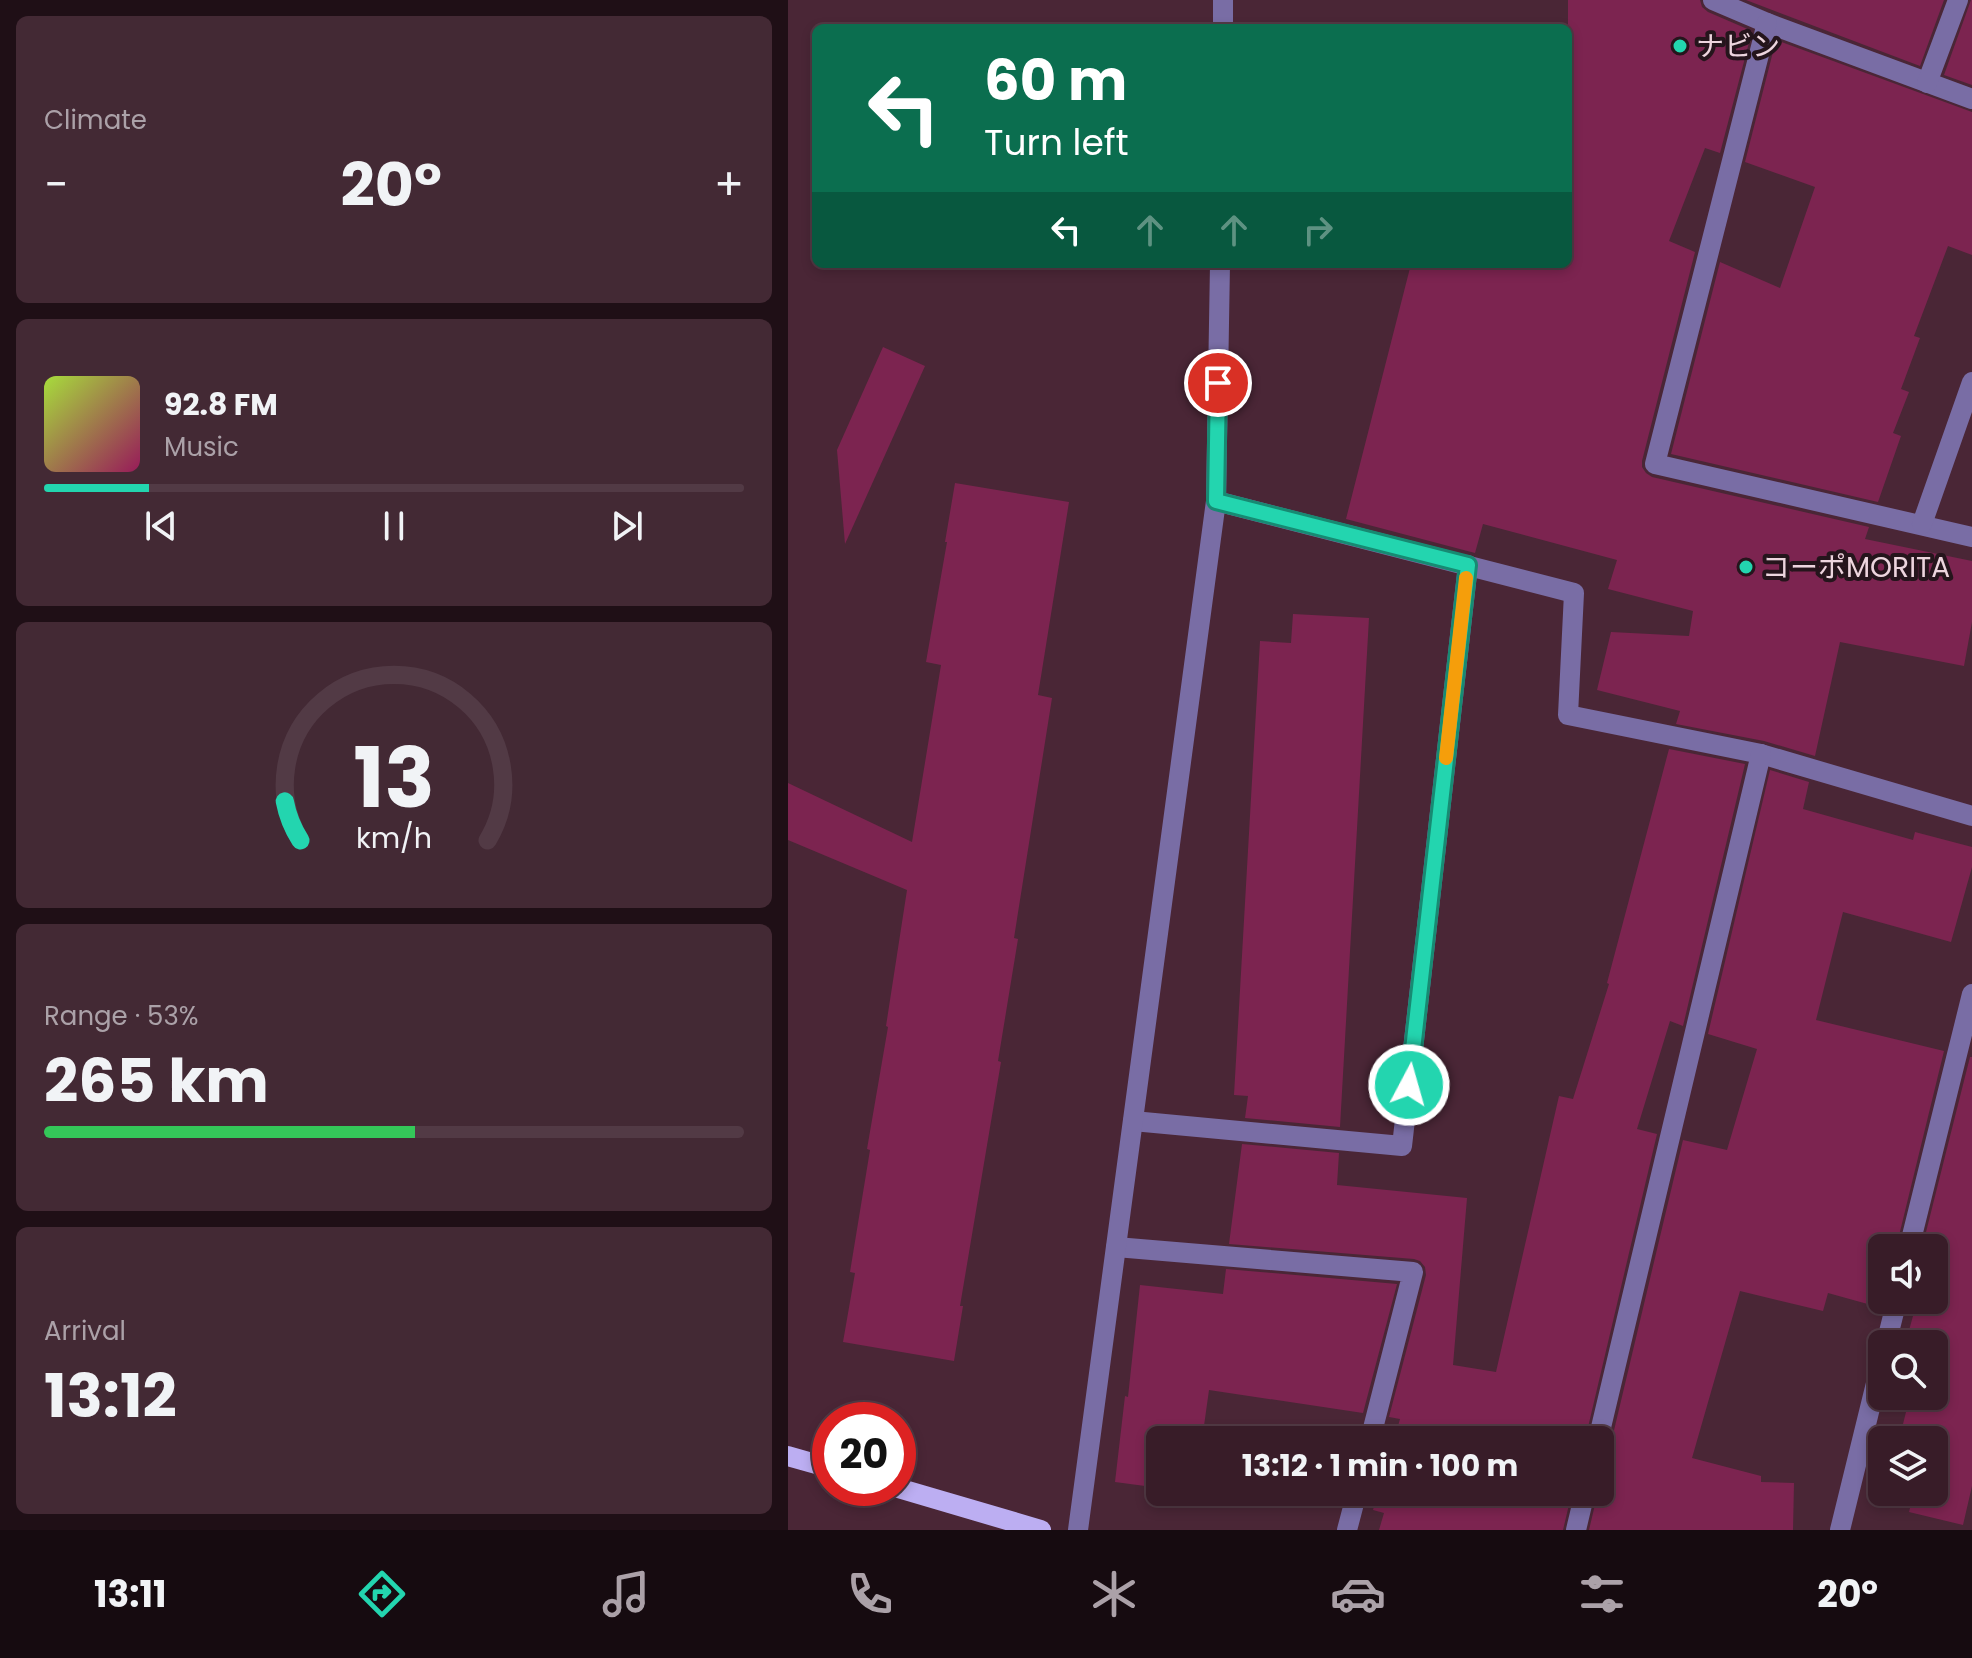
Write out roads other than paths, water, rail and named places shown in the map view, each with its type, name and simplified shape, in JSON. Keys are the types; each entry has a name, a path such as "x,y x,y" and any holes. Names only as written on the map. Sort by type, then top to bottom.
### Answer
{"main road":[{"path":"788,1456 812,1463"},
{"path":"916,1493 1041,1530"}],"street":[{"path":"1223,0 1223,24"},
{"path":"1713,0 1972,99"},
{"path":"1927,83 1958,0"},
{"path":"1767,23 1655,464 1972,537"},
{"path":"1078,1530 1216,501 1220,268"},
{"path":"1922,524 1972,382"},
{"path":"1216,501 1574,593 1568,715 1761,754 1972,816"},
{"path":"1133,1121 1402,1146 1468,565"},
{"path":"1601,1426 1761,754"},
{"path":"1912,1234 1972,994"},
{"path":"1116,1247 1413,1272 1374,1426"},
{"path":"1840,1530 1869,1410"},
{"path":"1347,1530 1353,1506"},
{"path":"1576,1530 1582,1506"}],"place":[{"name":"ナビン","path":"1680,46"},
{"name":"コーポMORITA","path":"1746,567"}]}
